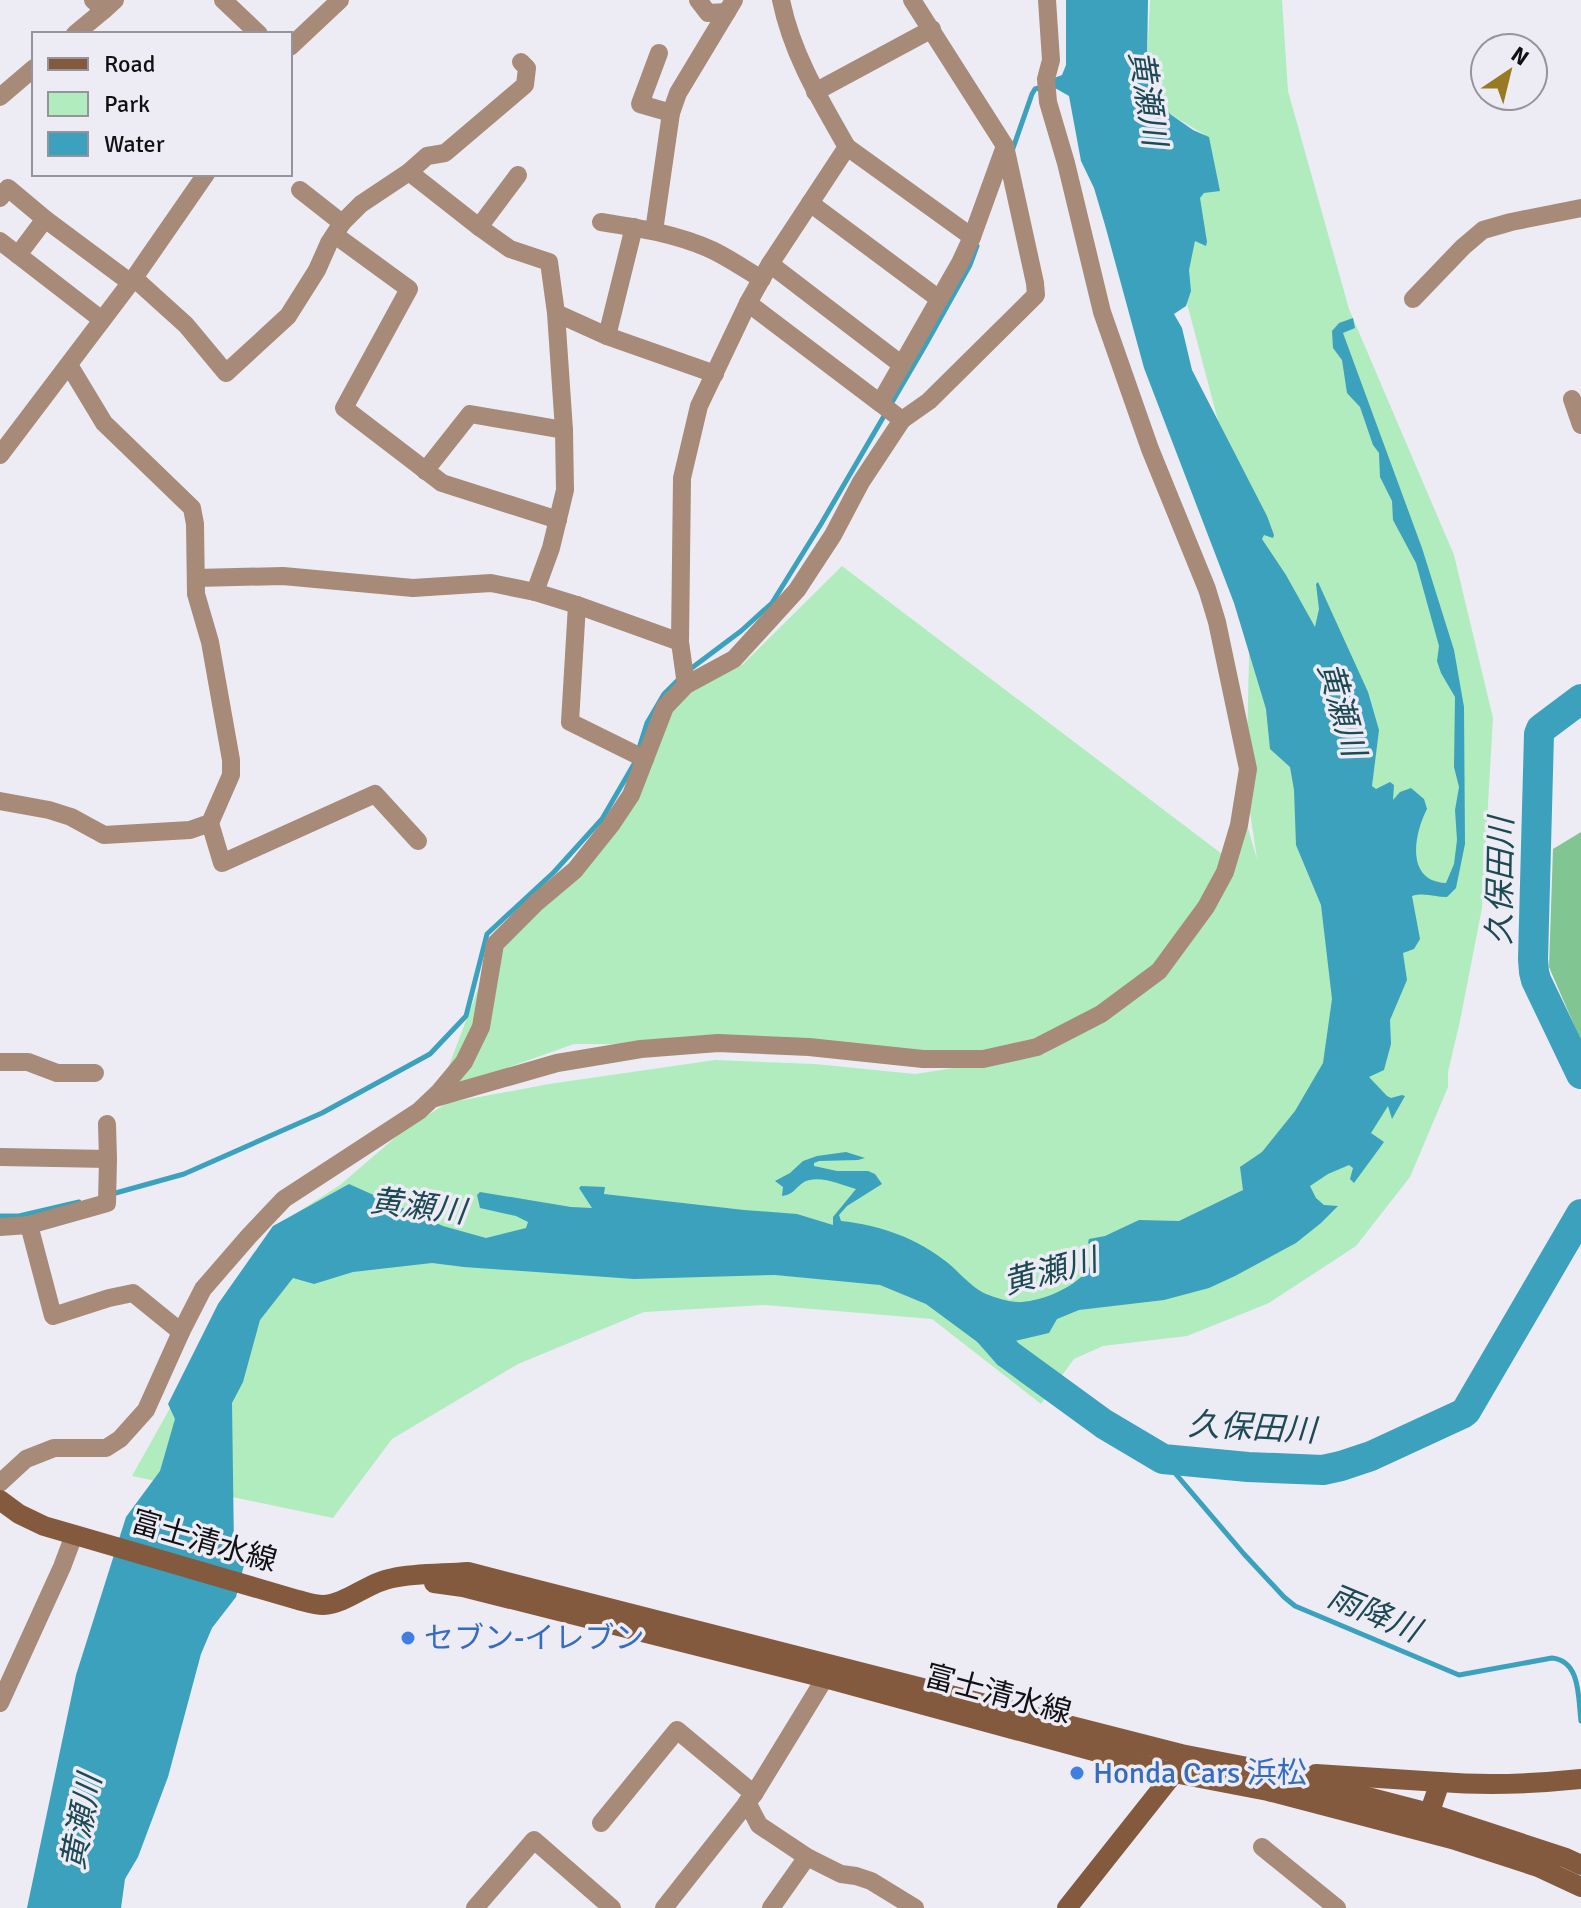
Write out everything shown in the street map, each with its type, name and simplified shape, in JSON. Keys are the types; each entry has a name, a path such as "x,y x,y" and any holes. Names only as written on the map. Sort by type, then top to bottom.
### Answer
{"main road":[{"name":"富士清水線","path":"0,1500 44,1526 324,1605 348,1598 370,1585 394,1577 468,1572 1178,1764 1245,1787 1508,1838 1581,1865"},
{"name":"富士清水線","path":"394,1577 463,1587 1178,1764 1268,1771 1426,1822 1452,1839 1538,1867 1581,1887"},
{"path":"1067,1908 1178,1764"},
{"path":"1245,1787 1268,1771 1492,1785 1581,1779"},
{"path":"1426,1822 1440,1782"}],"street":[{"path":"223,0 257,32"},
{"path":"292,45 340,0"},
{"path":"698,0 708,13 730,6"},
{"path":"781,0 796,54 847,147 972,237"},
{"path":"0,1483 26,1459 54,1448 106,1448 120,1439 146,1410 203,1289 284,1199 419,1111 432,1099 464,1062 481,1027 495,944 575,870 611,825 631,795 665,707 686,685 734,659 797,590 833,535 898,418 929,401 1036,295 1005,146 912,0"},
{"path":"432,1099 557,1063 641,1049 718,1043 809,1047 923,1059 983,1059 1037,1047 1101,1014 1159,971 1206,907 1225,872 1239,825 1248,769 1217,622 1207,589 1150,449 1102,312 1048,102 1046,79 1051,60 1047,0"},
{"path":"77,32 104,3"},
{"path":"654,231 671,113 678,93 730,6"},
{"path":"815,92 932,29"},
{"path":"659,53 640,104 671,113"},
{"path":"0,198 8,188 45,219 132,281 186,325 226,373 288,316 338,229 361,204 427,156 445,153 525,85 527,68 521,62"},
{"path":"0,97 32,70"},
{"path":"880,403 972,237 1005,146"},
{"path":"686,685 680,642 682,478 699,406 766,271 847,147"},
{"path":"409,172 510,249 549,262 556,313 565,490 551,548 535,592"},
{"path":"479,227 518,175"},
{"path":"0,455 132,281 205,176"},
{"path":"300,190 338,229 409,289 344,408 442,483 558,520"},
{"path":"810,203 939,299"},
{"path":"1413,299 1483,230 1581,208"},
{"path":"45,219 6,249 102,320"},
{"path":"601,222 680,237 766,271 902,365"},
{"path":"607,336 634,227"},
{"path":"748,303 898,418"},
{"path":"556,313 607,336 715,374"},
{"path":"69,365 104,423 192,508 196,594 210,642 231,760 231,775 210,823 222,863 375,794 418,841"},
{"path":"1572,399 1581,425"},
{"path":"425,471 470,414 564,430"},
{"path":"196,578 283,576 413,588 491,583 577,605 680,642"},
{"path":"577,605 570,722 645,759"},
{"path":"0,801 71,817 104,835 190,830 210,823"},
{"path":"0,1062 28,1062 57,1073 95,1073"},
{"path":"0,1227 29,1225 107,1203 107,1124"},
{"path":"0,1157 108,1159"},
{"path":"29,1225 53,1316 133,1293 181,1332"},
{"path":"0,1703 62,1567 81,1536"},
{"path":"664,1908 750,1798 825,1678"},
{"path":"601,1823 677,1730 750,1798 759,1825 807,1857 841,1874 871,1881 915,1908"},
{"path":"475,1908 534,1840 612,1908"},
{"path":"1262,1847 1337,1908"},
{"path":"771,1908 807,1857"}],"green space":[{"path":"1150,0 1282,0 1288,91 1349,309 1454,555 1493,718 1482,908 1448,1072 1448,1087 1410,1177 1356,1246 1269,1303 1187,1336 1103,1346 1074,1359 1041,1404 932,1319 765,1305 644,1312 518,1364 392,1439 333,1518 132,1476 270,1230 340,1185 404,1130 447,1103 549,1084 715,1060 815,1064 915,1074 1044,1054 1092,1025 944,1059 761,1045 574,1044 439,1092 495,944 618,830 671,700 743,664 842,566 1226,857 1245,818 1257,859 1246,785 1251,576 1217,417 1174,254 1205,135 1170,114 1147,61"},
{"path":"1581,832 1581,1041 1549,967 1553,849"}],"water":[{"name":"黄瀬川","path":"1066,0 1148,0 1147,61 1158,91 1170,114 1209,137 1220,191 1204,193 1200,198 1207,242 1206,246 1195,241 1189,270 1191,291 1186,306 1174,314 1182,328 1192,370 1267,516 1274,535 1273,538 1264,535 1262,539 1315,627 1319,609 1318,582 1368,692 1379,730 1372,786 1376,789 1390,782 1394,785 1393,800 1400,792 1411,788 1424,799 1427,809 1416,843 1416,855 1424,874 1446,883 1454,864 1457,840 1455,810 1459,787 1454,767 1455,697 1437,661 1439,646 1416,563 1393,520 1392,501 1380,477 1379,453 1373,445 1360,407 1347,393 1342,360 1333,348 1332,331 1339,323 1353,318 1355,328 1343,333 1422,548 1454,650 1464,707 1465,844 1456,888 1447,897 1412,896 1420,939 1414,949 1403,953 1407,980 1390,1020 1391,1044 1384,1070 1369,1077 1387,1096 1405,1096 1392,1119 1388,1106 1371,1133 1384,1142 1354,1183 1350,1179 1353,1168 1349,1165 1310,1186 1324,1205 1338,1206 1296,1243 1209,1288 1164,1300 1079,1310 1057,1319 1049,1333 1011,1342 995,1355 926,1304 880,1285 775,1275 634,1279 432,1263 353,1272 314,1284 293,1278 260,1320 243,1382 232,1403 234,1548 244,1565 236,1597 212,1628 201,1654 168,1777 138,1857 125,1879 121,1908 27,1908 76,1675 126,1517 160,1471 175,1419 168,1404 218,1304 273,1226 349,1184 443,1226 486,1238 526,1228 528,1222 480,1208 477,1195 480,1192 592,1208 579,1188 581,1186 605,1187 604,1194 797,1214 833,1225 833,1217 856,1189 816,1179 804,1182 782,1196 783,1187 775,1181 803,1161 846,1152 865,1158 819,1161 814,1166 837,1171 868,1171 875,1174 882,1184 847,1206 839,1215 841,1221 884,1229 911,1240 936,1254 986,1294 1022,1302 1045,1297 1080,1278 1094,1259 1096,1248 1088,1243 1089,1239 1105,1236 1139,1220 1179,1221 1243,1190 1240,1167 1262,1152 1295,1111 1323,1063 1332,999 1321,905 1296,845 1290,767 1270,749 1266,709 1234,603 1144,368 1094,188 1081,161 1069,96 1055,88 1054,78 1062,75 1066,65"}],"waterway":[{"path":"1012,151 1032,94 1035,89 1043,87"},
{"path":"689,670 772,603 926,344 970,265 977,246"},
{"path":"112,1194 184,1174 322,1113 430,1054 466,1016 487,934 554,872 602,819 634,764 647,723 664,694 679,679"},
{"name":"久保田川","path":"1581,699 1541,729 1539,734 1533,959 1536,980 1581,1074"},
{"path":"0,1216 19,1216 79,1202"},
{"name":"久保田川","path":"978,1320 1008,1354 1104,1424 1163,1459 1323,1470 1371,1456 1466,1411 1581,1214"},
{"name":"雨降川","path":"1163,1459 1244,1554 1295,1606 1459,1675 1552,1658 1561,1661 1573,1673 1581,1721"}],"place":[{"name":"セブン-イレブン","path":"408,1638"},
{"name":"Honda Cars 浜松","path":"1077,1773"}]}
